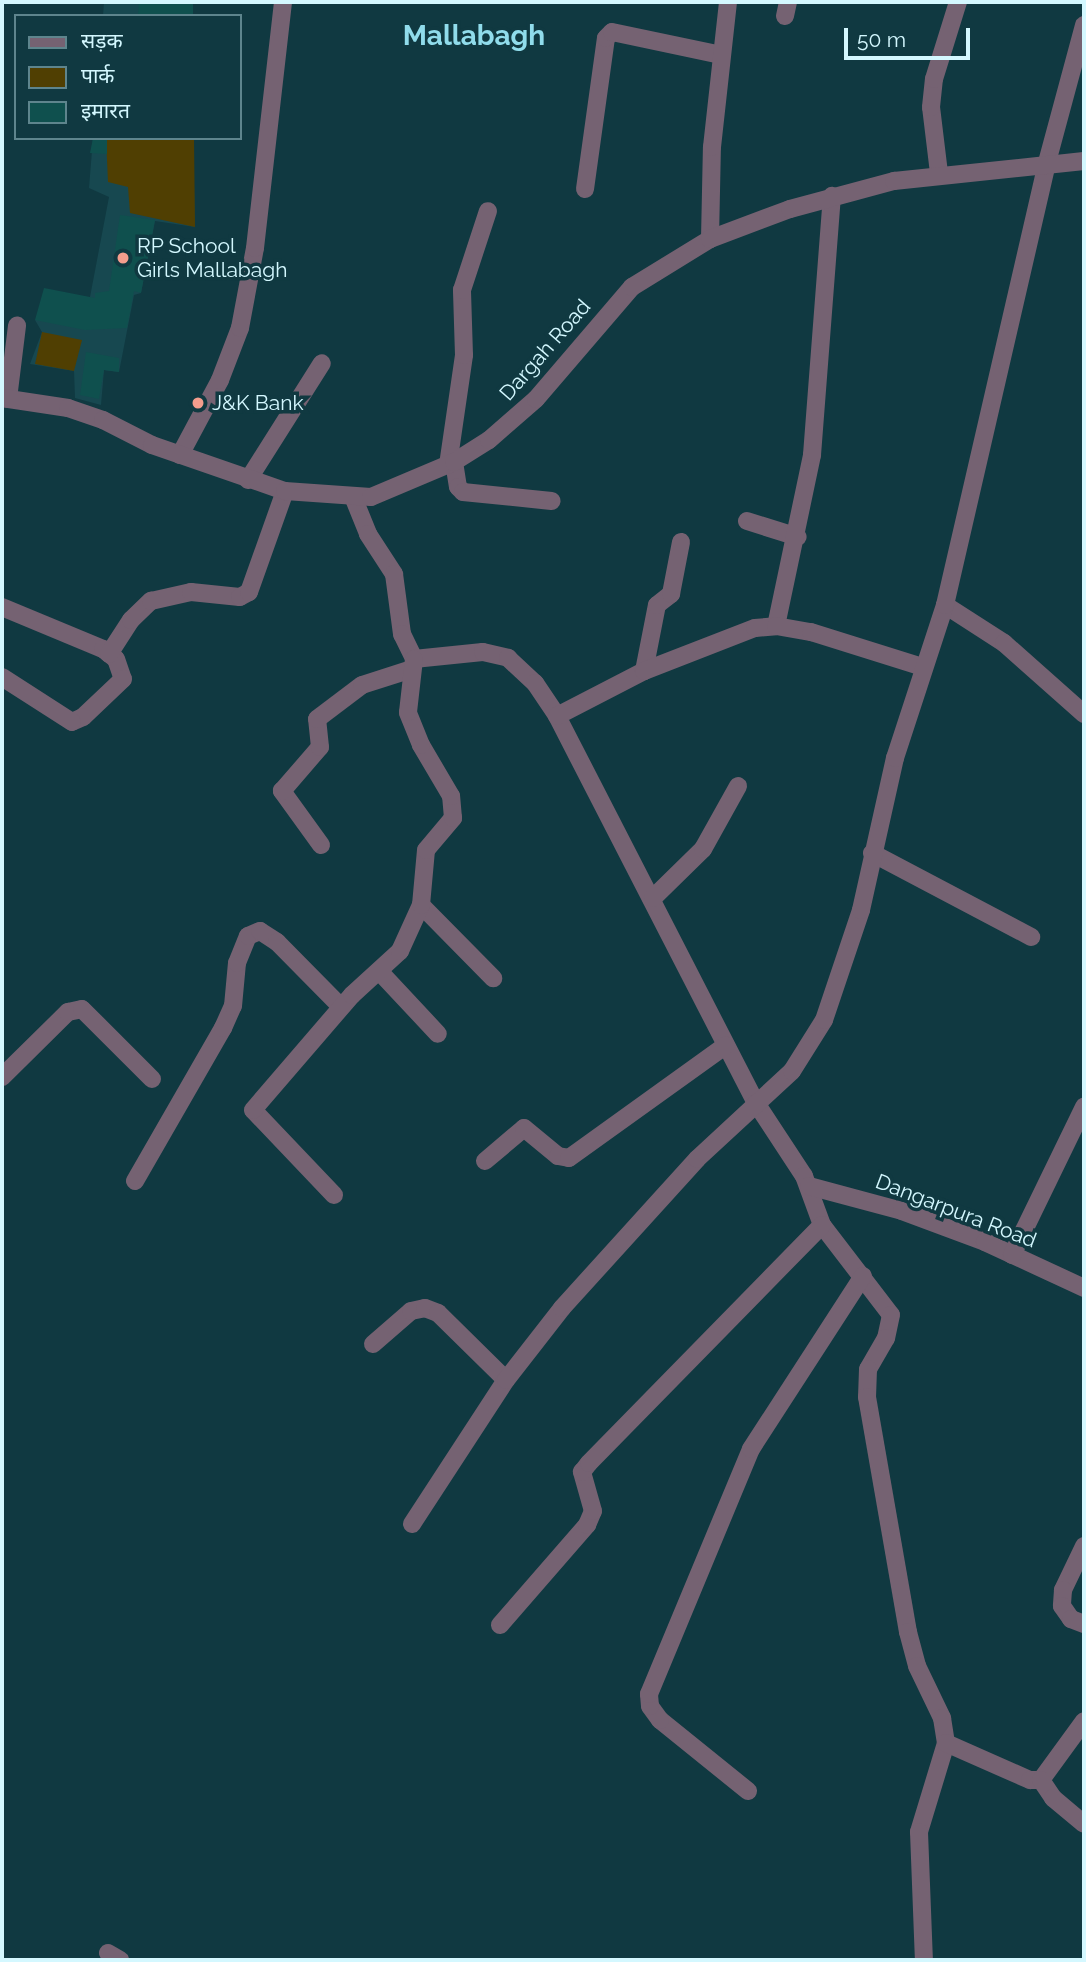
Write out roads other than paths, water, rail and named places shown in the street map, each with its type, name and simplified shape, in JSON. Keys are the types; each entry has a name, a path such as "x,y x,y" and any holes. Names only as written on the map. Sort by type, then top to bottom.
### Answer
{"street":[{"path":"180,456 220,380 240,328 255,248 283,2"},
{"path":"710,239 712,148 729,2"},
{"path":"939,173 933,139 933,88 958,2"},
{"path":"585,189 606,38 612,32 722,55"},
{"path":"412,1524 506,1380 621,1240 756,1103 792,1071 824,1020 846,965 872,853 923,667 945,605 1046,166 1083,34"},
{"name":"Dargah Road","path":"5,398 103,420 180,456 285,491 354,499 388,492 451,463 514,421 632,287 710,239 832,196 939,173 1084,162"},
{"path":"776,626 798,537 818,401 832,196"},
{"path":"488,211 461,290 464,355 451,463 463,492 552,501"},
{"path":"5,398 17,326"},
{"path":"248,480 323,363"},
{"path":"109,654 131,620 151,601 191,592 240,597 249,592 285,491"},
{"path":"334,1195 253,1110 341,1007 379,971 412,933 421,905 426,850 453,818 455,810 413,728 408,712 413,664 402,634 394,574 364,526 354,499"},
{"path":"747,521 798,537"},
{"path":"644,671 657,605 671,594 681,542"},
{"path":"945,605 1004,643 1084,714"},
{"path":"2,607 109,654 123,679 77,722 2,677"},
{"path":"557,716 644,671 755,628 776,626 811,632 923,667"},
{"path":"321,845 282,791 320,747 317,719 362,685 413,664 483,652 508,658 536,683 557,716 653,898 756,1103 808,1186 822,1225 891,1315 886,1338 868,1369 867,1397 908,1632 917,1666 942,1718 946,1743 919,1832 924,1960"},
{"path":"653,898 703,849 737,786"},
{"path":"872,853 1031,937"},
{"path":"421,905 493,978"},
{"path":"135,1181 223,1028 235,996 237,963 248,936 260,931 277,942 341,1007"},
{"path":"379,971 438,1034"},
{"path":"2,1077 68,1012 82,1009 152,1079"},
{"path":"485,1161 524,1128 558,1156 569,1158 726,1045"},
{"path":"1012,1255 1084,1107"},
{"name":"Dangarpura Road","path":"808,1186 902,1211 1012,1255 1084,1288"},
{"path":"500,1625 587,1525 593,1511 582,1472 589,1463 822,1225"},
{"path":"748,1791 660,1720 650,1706 649,1695 751,1449 863,1276"},
{"path":"373,1344 411,1311 425,1308 438,1313 506,1380"},
{"path":"1084,1546 1063,1590 1062,1606 1071,1619 1084,1624"},
{"path":"1041,1780 1084,1721"},
{"path":"946,1743 1030,1780 1041,1780"},
{"path":"1041,1780 1053,1798 1084,1824"}],"place":[{"name":"RP School Girls Mallabagh","path":"123,258"},
{"name":"J&K Bank","path":"198,403"}],"district":[{"name":"Mallabagh","path":"474,36"}]}
